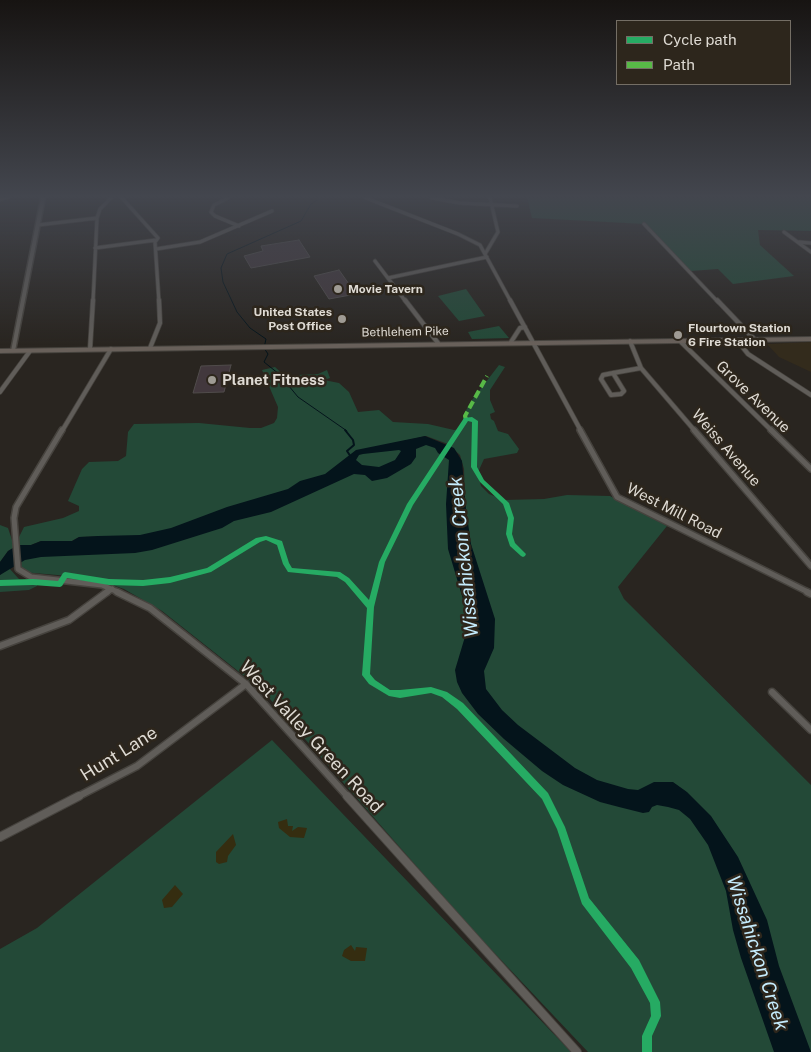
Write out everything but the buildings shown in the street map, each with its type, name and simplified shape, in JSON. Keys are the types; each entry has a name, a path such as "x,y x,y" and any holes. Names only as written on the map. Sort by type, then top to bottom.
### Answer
{"main road":[{"name":"Bethlehem Pike","path":"0,352 438,343 811,339"}],"street":[{"path":"13,351 34,247"},
{"path":"90,349 95,248 102,247"},
{"path":"150,348 160,323 156,249 169,247"},
{"name":"West Mill Road","path":"481,247 617,496 811,594"},
{"path":"388,278 486,256 490,247"},
{"path":"666,247 756,340"},
{"path":"375,261 438,343"},
{"path":"511,342 520,328 525,327"},
{"path":"737,340 748,354 811,395"},
{"name":"Weiss Avenue","path":"630,341 641,368 811,566"},
{"name":"Grove Avenue","path":"680,341 811,469"},
{"name":"West Valley Green Road","path":"111,349 16,507 14,518 16,565 20,572 31,577 83,582 102,585 112,589 150,608 246,684 577,1052"},
{"path":"0,392 30,351"},
{"path":"613,374 624,391 621,394 611,395 601,379 603,375 641,368"},
{"path":"0,646 69,620 112,589"},
{"name":"Hunt Lane","path":"0,837 137,766 246,684"},
{"path":"772,692 811,730"}],"shaded area":[{"path":"811,342 811,372 779,357 767,344"}],"green space":[{"path":"667,247 762,247 794,276 733,284 718,269 691,271"},
{"path":"466,289 485,316 459,321 438,296"},
{"path":"499,326 509,338 472,339 468,332"},
{"path":"499,365 505,367 490,390 490,400 495,412 490,414 498,431 508,434 519,449 517,453 484,459 479,470 479,479 481,486 489,494 504,500 544,499 567,495 610,496 667,526 618,587 624,599 811,785 811,1052 588,1052 468,925 262,690 162,611 124,589 92,578 22,572 21,556 118,536 79,537 72,541 41,541 31,545 18,545 8,551 0,562 0,525 8,528 12,540 19,537 24,527 63,518 79,511 79,506 68,501 82,469 89,462 118,461 126,456 128,432 134,424 199,423 261,428 274,423 277,418 278,407 262,370 275,367 287,378 297,379 297,375 318,374 327,370 330,378 324,380 339,383 349,392 358,412 379,410 393,422 428,424 454,430 461,429 465,412","holes":["426,436 448,444 460,455 464,469 465,504 458,504 453,452 428,442 404,441"]},
{"path":"9,568 19,579 37,584 37,586 29,590 0,592 0,575"},
{"path":"272,740 571,1052 0,1052 0,949 37,928"}],"sand":[{"path":"287,819 288,826 293,826 292,831 298,827 307,828 304,838 290,837 279,828 278,822"},
{"path":"233,834 236,845 228,856 227,862 219,864 216,862 216,852"},
{"path":"175,885 183,894 172,907 164,908 162,900"},
{"path":"351,945 355,951 356,947 367,948 365,961 351,961 342,956 344,950"}],"water":[{"name":"Wissahickon Creek","path":"425,436 454,448 462,461 471,544 495,619 494,648 484,671 486,689 502,710 518,725 575,768 597,780 628,789 638,790 654,782 673,782 687,792 711,816 738,857 767,920 779,966 811,1052 774,1052 741,958 733,930 726,891 708,845 690,819 679,810 668,807 657,805 652,807 649,812 643,813 600,802 563,785 542,771 504,739 478,714 462,693 457,682 455,670 467,630 466,609 448,549 446,504 449,460 438,453 435,448 426,445 416,449 416,457 411,464 387,478 372,481 365,475 354,474 271,512 234,521 222,528 152,550 135,553 41,557 25,560 0,575 0,562 8,551 18,545 31,545 41,541 72,541 79,537 140,535 171,528 227,507 288,489 300,481 325,474 356,450","holes":["401,451 395,460 379,467 362,465 356,460 359,455 363,454"]}],"waterway":[{"path":"242,247 227,254 221,268 223,282 237,312 250,328 266,339 264,348 268,354 264,362 279,374 298,397 347,431"},
{"path":"345,430 353,440 354,445 347,451 351,457"}],"marked path":[{"path":"466,419 465,416 487,376"}],"cycle path":[{"path":"523,554 512,544 509,534 511,518 506,503 482,481 474,467 475,421 466,419 410,504 382,562 371,607 366,675 372,682 389,693 400,694 431,690 444,694 460,706 545,796 561,827 585,901 635,964 655,1002 656,1016 647,1036 647,1052"},
{"path":"0,583 33,582 60,584 65,575 109,582 143,583 170,580 209,570 258,540 266,538 280,543 286,564 290,570 338,574 347,580 371,607"}],"place":[{"name":"Movie Tavern","path":"338,289"},
{"name":"United States Post Office","path":"342,319"},
{"name":"Flourtown Station 6 Fire Station","path":"678,335"},
{"name":"Planet Fitness","path":"212,380"}]}
